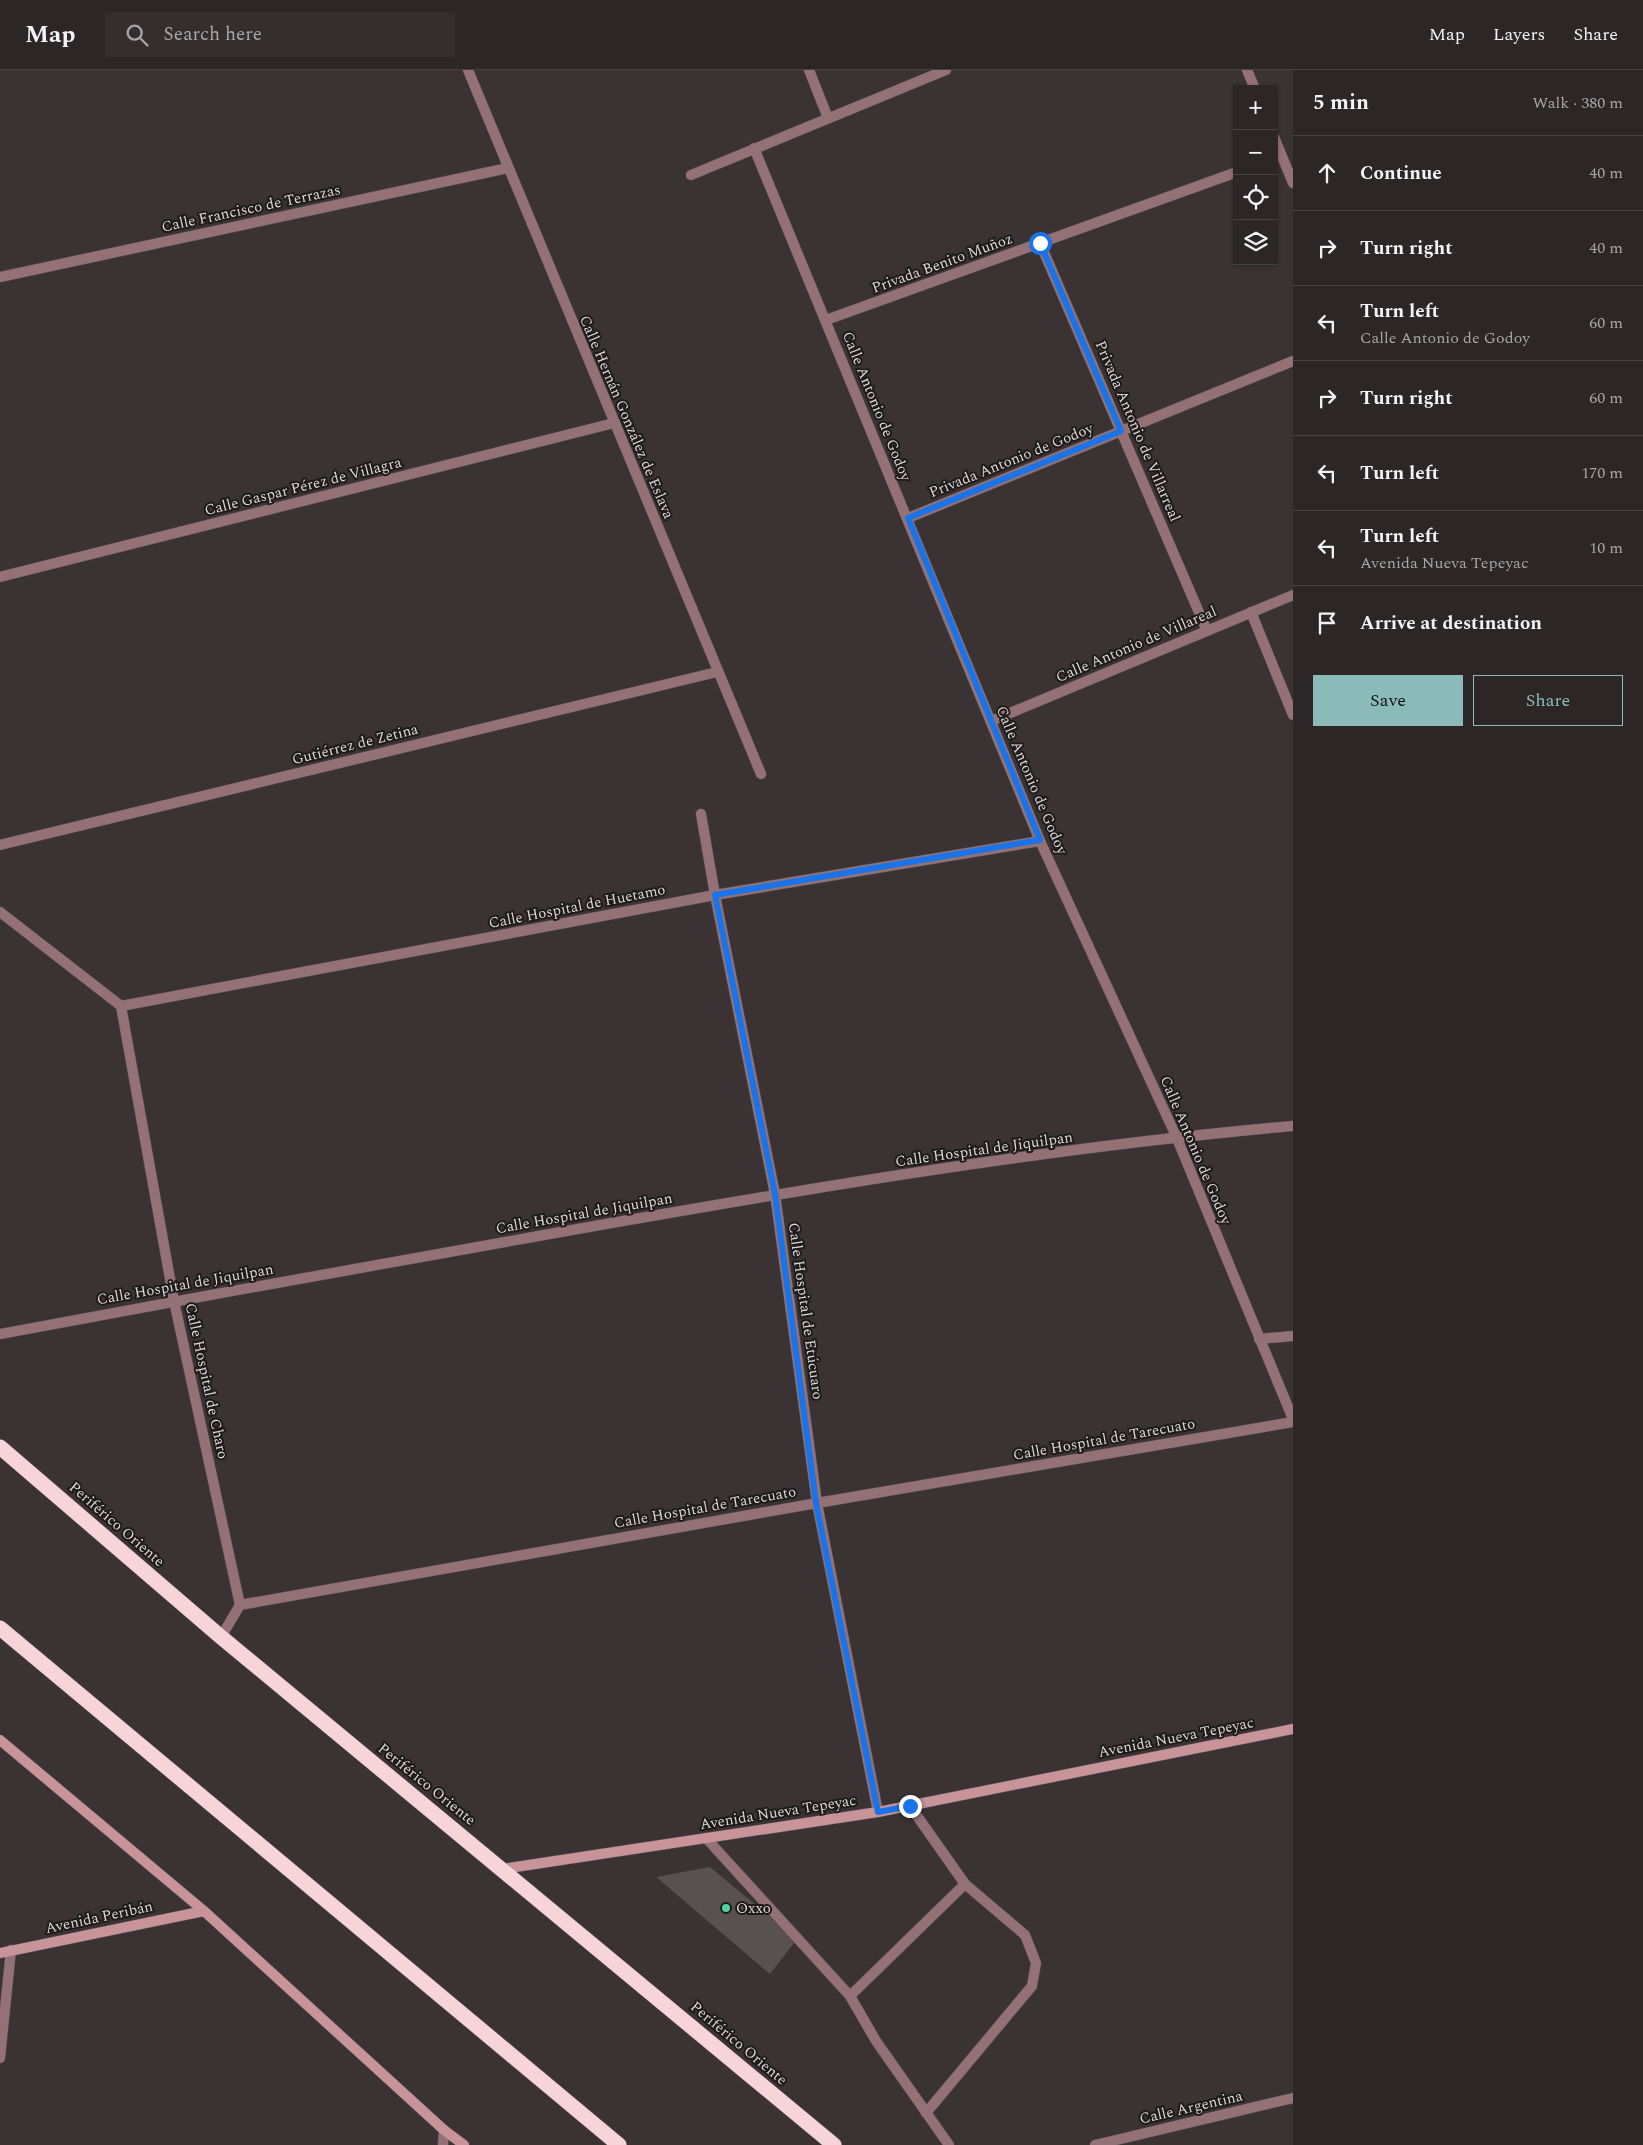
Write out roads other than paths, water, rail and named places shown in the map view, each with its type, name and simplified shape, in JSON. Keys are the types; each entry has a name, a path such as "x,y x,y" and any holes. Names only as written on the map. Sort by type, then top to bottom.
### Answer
{"highway":[{"name":"Periférico Oriente","path":"0,1447 221,1637 834,2145"},
{"path":"0,1628 619,2145"}],"street":[{"name":"Calle Hernán González de Eslava","path":"468,70 761,774"},
{"path":"809,70 828,118"},
{"path":"691,175 946,70"},
{"path":"1247,70 1253,85"},
{"name":"Calle Antonio de Godoy","path":"754,148 1040,840 1176,1136 1293,1420"},
{"path":"1278,157 1293,183"},
{"name":"Calle Francisco de Terrazas","path":"0,277 508,168"},
{"name":"Privada Benito Muñoz","path":"826,320 1233,173"},
{"name":"Privada Antonio de Villarreal","path":"1040,243 1208,631"},
{"name":"Privada Antonio de Godoy","path":"908,518 1293,361"},
{"name":"Calle Gaspar Pérez de Villagra","path":"0,577 614,423"},
{"name":"Calle Antonio de Villareal","path":"990,721 1293,595"},
{"path":"1252,612 1293,715"},
{"name":"Gutiérrez de Zetina","path":"0,845 717,672"},
{"name":"Calle Hospital de Etúcuaro","path":"701,814 715,895 775,1194 816,1503 878,1812"},
{"name":"Calle Hospital de Huetamo","path":"121,1006 715,895 1040,840"},
{"path":"0,912 121,1006"},
{"name":"Calle Hospital de Charo","path":"121,1006 174,1301 240,1605"},
{"name":"Calle Hospital de Jiquilpan","path":"0,1334 174,1301 775,1194 1176,1136 1293,1126"},
{"path":"1259,1338 1293,1336"},
{"name":"Calle Hospital de Tarecuato","path":"240,1605 1293,1420"},
{"path":"221,1637 240,1605"},
{"name":"Avenida Nueva Tepeyac","path":"502,1869 878,1812 1293,1729"},
{"path":"0,1740 204,1910 444,2130 464,2145"},
{"path":"910,1806 965,1884 1025,1935 1036,1963 1032,1986 926,2113"},
{"path":"706,1838 850,1996 876,2040 949,2145"},
{"path":"850,1996 965,1884"},
{"name":"Avenida Peribán","path":"0,1952 204,1910"},
{"path":"0,2058 11,1950"},
{"name":"Calle Argentina","path":"1095,2145 1293,2098"},
{"path":"443,2145 444,2130"}],"place":[{"name":"Oxxo","path":"726,1908"}]}
